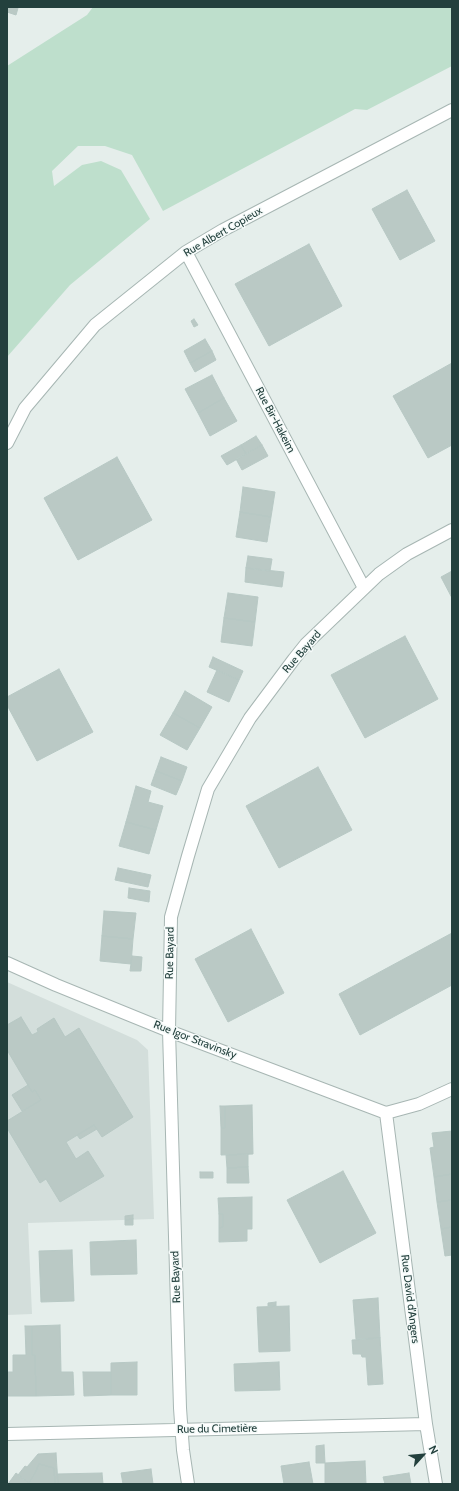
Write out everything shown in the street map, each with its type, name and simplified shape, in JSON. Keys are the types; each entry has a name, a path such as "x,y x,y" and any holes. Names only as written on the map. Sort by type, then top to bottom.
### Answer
{"street":[{"name":"Rue Albert Copieux","path":"7,443 25,408 95,324 186,252 223,230 452,110"},
{"name":"Rue Bir-Hakeim","path":"186,252 364,588"},
{"name":"Rue Bayard","path":"188,1484 181,1430 169,1031 171,918 188,856 208,789 250,718 306,644 379,574 407,554 452,530"},
{"name":"Rue Igor Stravinsky","path":"7,962 56,985 169,1031 386,1113"},
{"path":"386,1113 419,1104 452,1089"},
{"name":"Rue David d'Angers","path":"386,1113 426,1424 436,1484"},
{"name":"Rue du Cimetière","path":"7,1434 426,1424"}],"shaded area":[{"path":"7,982 137,1040 148,1050 154,1219 28,1223 32,1314 7,1315"}],"green space":[{"path":"93,7 452,7 452,66 367,110 355,109 163,211 132,155 105,146 78,146 52,171 54,186 82,165 101,161 121,170 150,219 70,285 7,357 7,66 87,15"}],"building":[{"path":"8,7 18,8 16,15 7,12"},
{"path":"407,190 435,241 400,260 372,209"},
{"path":"309,244 342,306 269,346 235,284"},
{"path":"194,319 198,325 194,327 191,321"},
{"path":"205,339 212,351 190,363 184,351"},
{"path":"212,351 216,360 195,372 190,363"},
{"path":"452,363 452,445 428,458 393,396"},
{"path":"212,375 224,398 198,413 185,389"},
{"path":"224,398 237,421 210,436 198,413"},
{"path":"256,436 262,445 246,454 241,445"},
{"path":"241,445 246,454 227,465 221,456"},
{"path":"262,445 268,456 242,470 236,459"},
{"path":"117,457 152,520 78,560 44,498"},
{"path":"243,487 275,492 271,517 240,512"},
{"path":"240,512 271,517 267,542 236,537"},
{"path":"248,556 272,559 270,571 246,568"},
{"path":"246,568 284,572 282,587 245,582"},
{"path":"452,571 452,598 441,577"},
{"path":"228,593 258,597 255,622 224,618"},
{"path":"224,618 255,622 252,646 221,642"},
{"path":"405,636 438,699 365,738 331,675"},
{"path":"213,657 243,671 239,680 209,667"},
{"path":"59,669 93,732 37,761 7,705 7,697"},
{"path":"217,670 239,680 229,702 207,692"},
{"path":"185,691 212,707 200,728 173,713"},
{"path":"173,713 200,728 187,750 160,735"},
{"path":"161,757 187,767 182,781 156,771"},
{"path":"318,767 352,830 279,868 246,806"},
{"path":"156,771 182,781 176,795 151,785"},
{"path":"136,786 151,791 148,802 163,806 156,830 126,822"},
{"path":"126,822 156,830 149,854 119,846"},
{"path":"118,868 151,875 148,887 115,880"},
{"path":"129,888 150,891 149,902 128,898"},
{"path":"104,911 136,913 133,939 102,936"},
{"path":"251,929 284,993 228,1022 195,959"},
{"path":"452,933 452,985 360,1035 339,994"},
{"path":"102,936 133,939 131,964 100,961"},
{"path":"132,956 142,957 141,971 130,971"},
{"path":"21,1017 32,1035 38,1032 37,1029 54,1018 65,1037 79,1028 133,1117 102,1137 94,1125 66,1142 76,1159 88,1151 104,1176 60,1202 46,1179 40,1183 7,1128 7,1121 41,1100 35,1090 32,1092 7,1050 7,1025"},
{"path":"28,1085 32,1092 35,1090 41,1100 22,1111 12,1095"},
{"path":"252,1105 253,1154 221,1155 221,1128 225,1128 225,1106"},
{"path":"220,1106 225,1106 225,1128 221,1128"},
{"path":"94,1125 97,1129 80,1139 77,1135"},
{"path":"452,1131 452,1174 434,1177 430,1148 434,1147 432,1133"},
{"path":"248,1154 248,1167 227,1168 226,1155"},
{"path":"248,1167 249,1183 227,1183 227,1168"},
{"path":"343,1171 376,1233 320,1263 287,1200"},
{"path":"200,1172 213,1172 213,1178 200,1178"},
{"path":"452,1174 452,1200 437,1202 434,1177"},
{"path":"252,1197 252,1229 247,1229 247,1241 219,1242 219,1228 223,1227 223,1214 219,1214 218,1198"},
{"path":"452,1200 452,1227 441,1229 437,1202"},
{"path":"219,1214 223,1214 223,1227 219,1228"},
{"path":"133,1215 133,1219 125,1220 125,1216"},
{"path":"133,1219 133,1225 125,1225 125,1220"},
{"path":"452,1227 452,1255 445,1256 441,1229"},
{"path":"136,1240 137,1274 91,1275 90,1242"},
{"path":"72,1250 74,1301 41,1302 39,1251"},
{"path":"378,1298 380,1338 356,1339 353,1300"},
{"path":"276,1302 276,1306 268,1306 268,1303"},
{"path":"289,1306 290,1351 259,1352 257,1307"},
{"path":"60,1325 61,1372 73,1372 74,1395 36,1396 35,1355 32,1355 32,1326"},
{"path":"25,1326 32,1326 32,1355 35,1355 36,1396 7,1396 7,1372 13,1372 13,1355 26,1355"},
{"path":"380,1338 383,1384 368,1385 366,1357 362,1357 361,1354 353,1354 352,1340"},
{"path":"137,1362 137,1395 111,1395 111,1363"},
{"path":"279,1362 280,1390 235,1391 234,1364"},
{"path":"83,1372 111,1372 111,1395 84,1396"},
{"path":"324,1445 325,1463 316,1463 316,1446"},
{"path":"56,1453 58,1484 55,1484 54,1468 39,1464 29,1483 18,1475 38,1454"},
{"path":"365,1461 366,1484 325,1484 325,1463"},
{"path":"309,1462 313,1484 284,1484 281,1466"},
{"path":"39,1464 54,1468 55,1484 8,1484 16,1473 29,1483"},
{"path":"151,1469 153,1484 123,1484 121,1473"},
{"path":"102,1473 103,1484 58,1484 57,1474"},
{"path":"409,1473 411,1484 385,1484 383,1477"}]}
